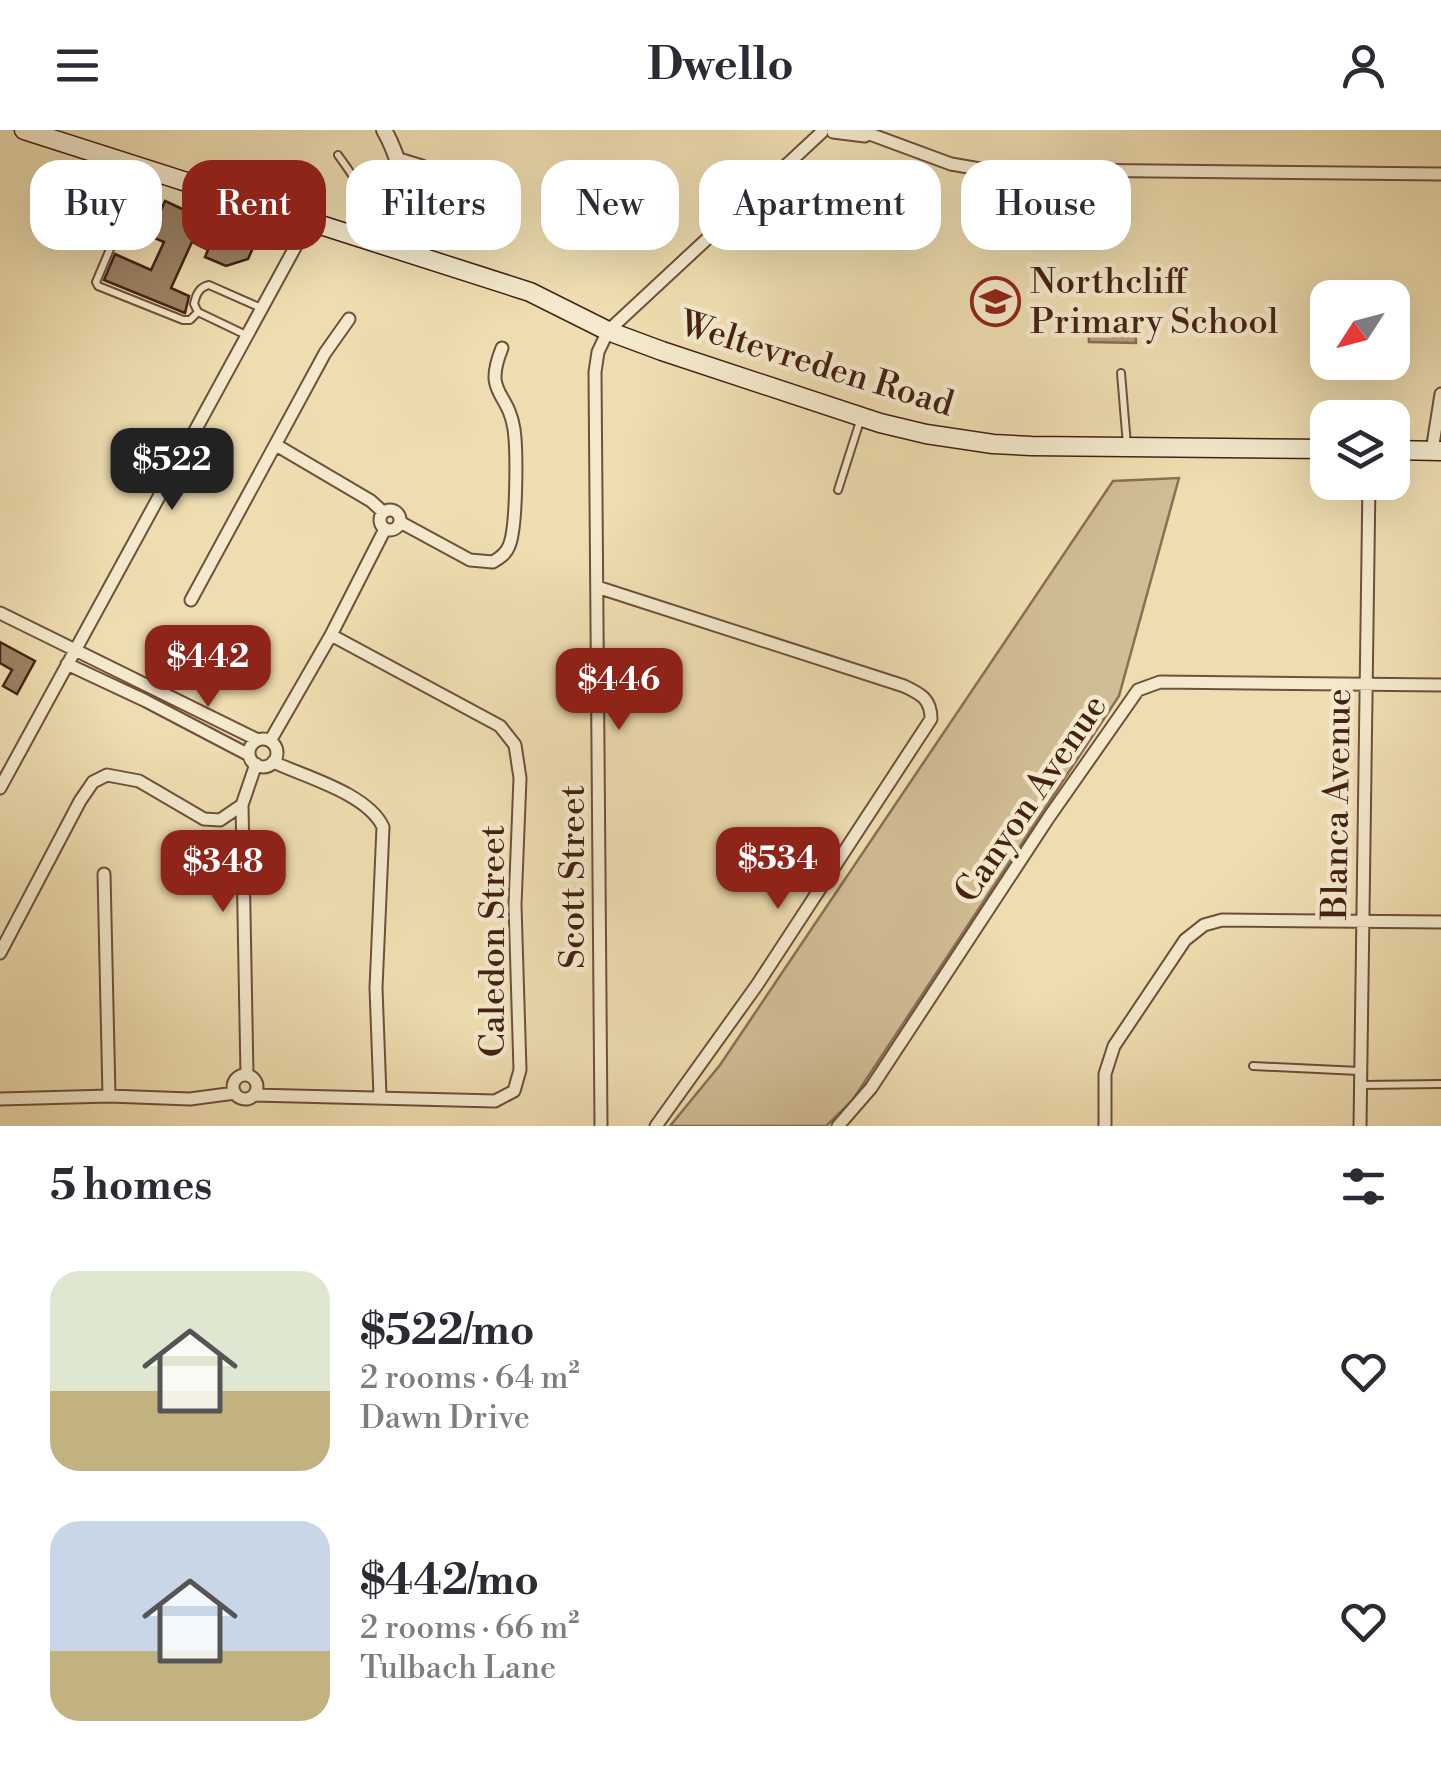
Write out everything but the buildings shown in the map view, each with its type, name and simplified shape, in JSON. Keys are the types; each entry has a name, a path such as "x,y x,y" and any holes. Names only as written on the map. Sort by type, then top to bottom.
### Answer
{"main road":[{"name":"Weltevreden Road","path":"24,130 182,180"},
{"name":"Weltevreden Road","path":"401,250 530,292 608,332 861,417 926,434 993,444 1310,450"},
{"path":"1410,450 1436,451"}],"street":[{"path":"384,130 402,160"},
{"path":"608,332 828,131 864,133 951,164 980,169 1441,174"},
{"path":"0,788 294,250"},
{"path":"422,250 426,258"},
{"path":"191,600 326,353 349,320"},
{"name":"Scott Street","path":"602,1126 595,372 598,352 608,332"},
{"path":"276,445 383,512 395,511 400,522 478,562 493,562 508,549 514,518 514,435 510,414 494,383 495,365 502,348"},
{"path":"1436,451 1441,394"},
{"name":"Blanca Avenue","path":"1360,1126 1369,500"},
{"path":"383,512 380,519 385,529"},
{"path":"385,529 394,529 400,522"},
{"path":"0,1099 190,1099 234,1092 246,1099 254,1095 256,1083 247,1075 242,805 253,744 264,740 331,635 385,529"},
{"path":"597,586 904,686 928,700 931,719 739,1011 656,1126"},
{"path":"0,614 264,740 276,751 273,762"},
{"name":"Caledon Street","path":"254,1095 495,1101 514,1091 518,1081 515,905 520,764 512,738 500,726 331,635"},
{"path":"67,664 128,692 262,766 273,762 357,799 372,810 383,827 376,988 380,1096"},
{"path":"128,692 134,679"},
{"name":"Canyon Avenue","path":"838,1126 871,1088 1138,690 1160,682 1366,684"},
{"path":"1366,684 1441,685"},
{"path":"0,952 80,801 98,778 114,775 139,782 204,819 220,820 242,805"},
{"path":"104,874 109,1096"},
{"path":"1105,1126 1105,1074 1114,1046 1195,931 1222,920 1441,922"},
{"path":"234,1092 235,1080 247,1075"}],"lane":[{"path":"338,155 346,168"},
{"path":"109,250 96,282 98,286 183,320 190,320 198,312"},
{"path":"246,335 198,312 194,304 201,288 209,285 262,308"},
{"path":"1122,373 1128,446"},
{"path":"838,490 861,417"},
{"path":"1253,1066 1441,1084"}],"shaded area":[{"path":"1088,317 1135,317 1136,343 1089,342"},
{"path":"1179,478 1119,696 852,1101 826,1126 670,1126 720,1065 1113,481"}],"place":[{"name":"Northcliff Primary School","path":"995,301"}]}
